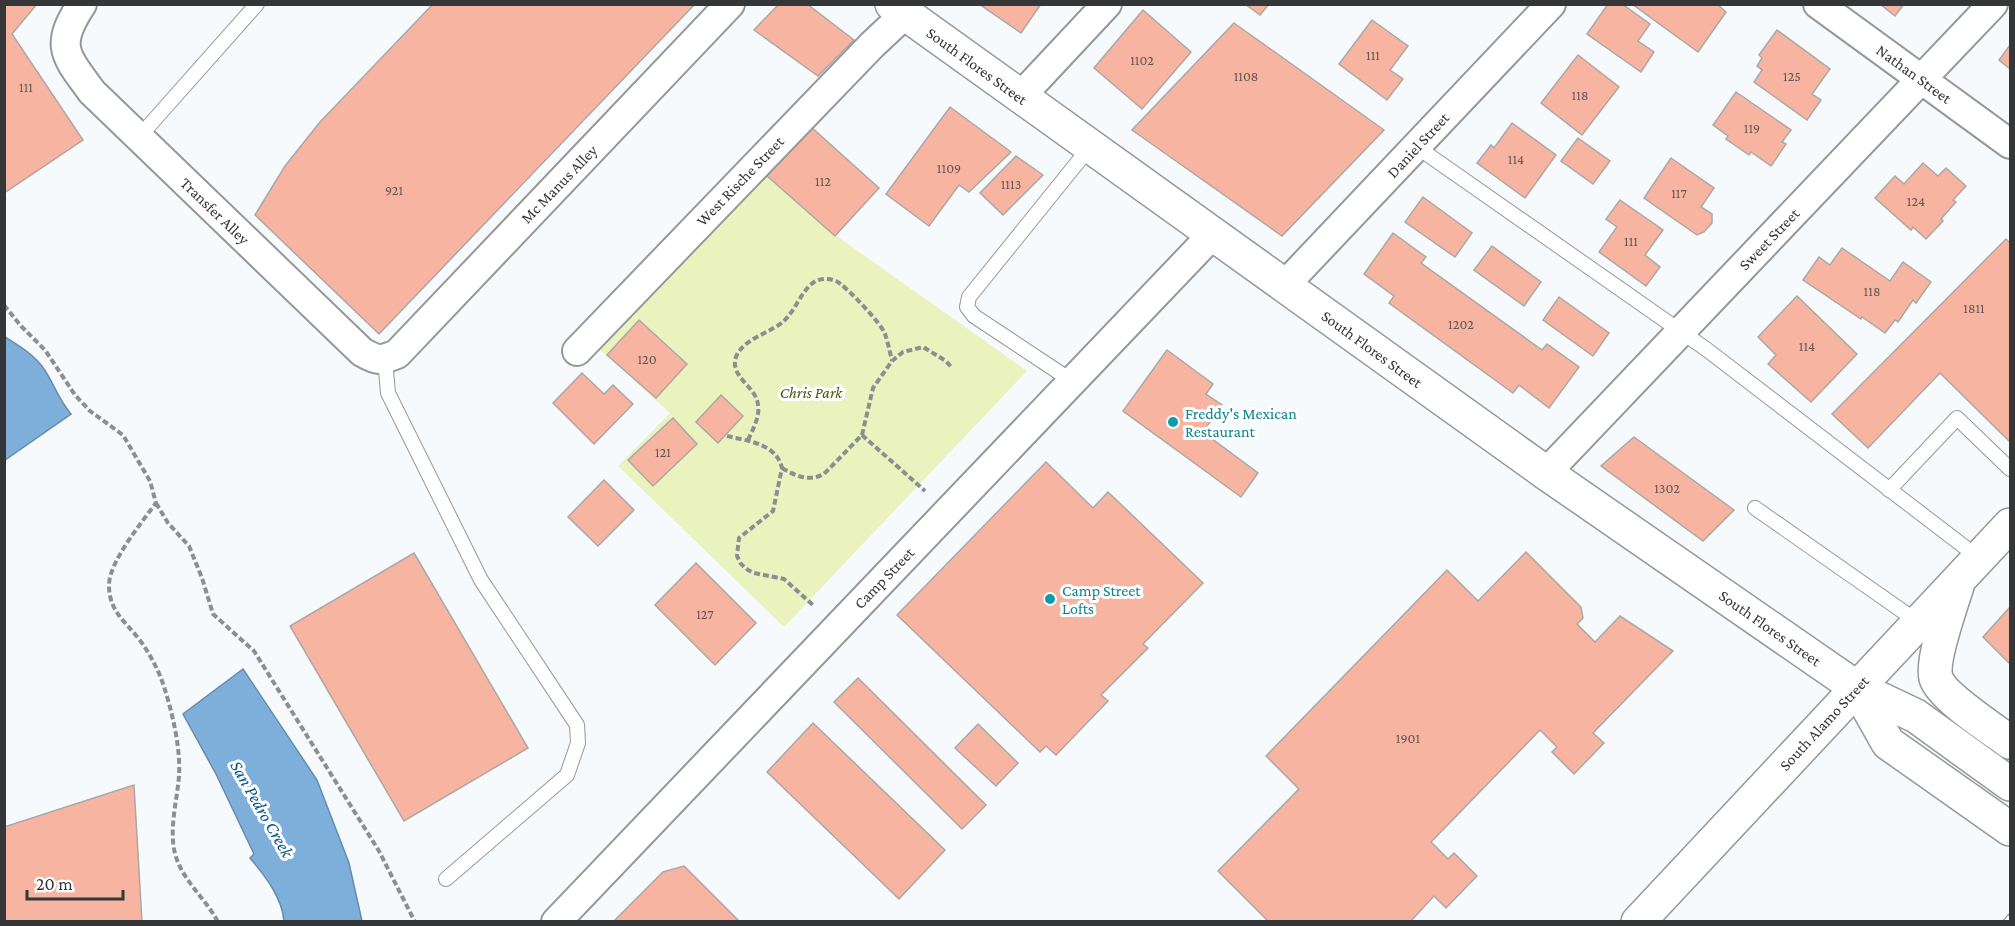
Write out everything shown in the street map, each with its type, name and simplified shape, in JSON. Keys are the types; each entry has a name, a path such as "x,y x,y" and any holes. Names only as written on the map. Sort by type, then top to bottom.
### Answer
{"main road":[{"name":"South Flores Street","path":"898,9 1546,473 1857,688 1916,716 2010,784"},
{"name":"South Alamo Street","path":"1638,921 2010,525"},
{"path":"1969,570 1941,642 1935,667 1936,679 1962,707 2010,742"},
{"name":"South Flores Street","path":"1857,688 1888,742 2010,829"}],"street":[{"name":"Transfer Alley","path":"82,4 68,27 64,42 72,64 92,92 362,352 376,360 385,359"},
{"name":"Mc Manus Alley","path":"385,359 397,354 730,4"},
{"path":"1020,97 1107,4"},
{"name":"Daniel Street","path":"1284,286 1551,4"},
{"name":"Nathan Street","path":"1818,4 2010,144"},
{"name":"Sweet Street","path":"1546,473 1993,4"},
{"name":"West Rische Street","path":"577,351 872,45 898,9"},
{"name":"Camp Street","path":"556,921 1213,234"}],"lane":[{"path":"139,137 257,4"},
{"path":"1072,381 974,316 967,307 969,297 1090,147"},
{"path":"1417,147 1706,349 1889,490 1969,570"},
{"path":"385,359 388,393 482,580 577,725 578,743 567,775 446,879"},
{"path":"1889,490 1957,418 2010,469"},
{"path":"1755,508 1918,622"}],"path":[{"path":"748,440 758,414 758,403 753,390 739,376 735,367 736,357 742,347 782,322 813,282 822,279 838,282 878,322 885,333 892,361"},
{"path":"4,305 45,350 75,394 90,411 123,435 150,481 156,503 168,523 189,546 213,614 254,651 379,851 415,921"},
{"path":"782,468 798,477 818,477 824,474 862,435 873,388 892,361 903,352 923,347 946,361 952,368"},
{"path":"862,435 925,491"},
{"path":"727,436 761,444 780,461 782,468 773,511 739,538 737,556 741,564 748,570 784,579 814,606"},
{"path":"156,503 123,547 109,581 109,595 117,615 143,645 153,660 161,680 178,747 180,774 173,842 176,858 184,875 210,907 218,921"}],"green space":[{"name":"Chris Park","path":"763,173 838,237 1027,371 784,627 618,466 670,413 598,348"}],"water":[{"path":"5,337 36,359 71,414 5,460"},
{"name":"San Pedro Creek","path":"243,669 317,780 349,863 362,921 284,921 276,895 250,858 254,854 216,774 183,714"}],"building":[{"path":"4,4 37,4 12,34 83,140 4,193"},
{"path":"433,4 695,4 379,334 255,215 285,166 320,122"},
{"path":"779,4 807,4 854,40 818,76 754,30"},
{"path":"979,4 1041,4 1021,33"},
{"path":"1245,4 1269,4 1260,15"},
{"path":"1608,4 1622,4 1650,24 1638,41 1654,52 1641,72 1587,34"},
{"path":"1632,4 1717,4 1726,12 1698,52"},
{"path":"1880,4 1904,4 1895,16"},
{"path":"1143,10 1191,52 1142,109 1094,68"},
{"path":"1372,20 1408,46 1390,70 1403,79 1387,100 1339,64"},
{"path":"1234,23 1384,130 1282,236 1132,130"},
{"path":"1777,30 1830,69 1812,94 1821,100 1807,120 1754,82 1762,70 1757,66 1762,58 1759,55"},
{"path":"2010,45 2010,69 1999,60"},
{"path":"1578,55 1619,87 1582,135 1541,103"},
{"path":"1736,92 1791,130 1782,142 1786,144 1771,166 1751,152 1749,155 1726,139 1728,136 1713,125"},
{"path":"950,107 1011,152 969,192 959,185 929,226 886,194"},
{"path":"1512,123 1556,155 1525,198 1477,163 1491,145 1494,148"},
{"path":"810,126 879,188 835,236 766,175"},
{"path":"1578,138 1610,161 1593,184 1561,161"},
{"path":"1016,156 1043,175 1003,215 980,193"},
{"path":"1671,158 1714,188 1701,207 1712,214 1712,223 1704,232 1697,235 1644,198"},
{"path":"1923,163 1938,176 1946,168 1966,186 1953,200 1956,202 1941,219 1943,221 1926,239 1913,227 1911,230 1875,198 1895,176 1904,184"},
{"path":"1423,197 1472,233 1455,257 1405,222"},
{"path":"1620,200 1663,230 1645,255 1660,267 1646,286 1599,252 1617,227 1606,219"},
{"path":"1393,233 1426,257 1421,263 1542,350 1547,344 1579,367 1549,408 1519,385 1513,393 1389,303 1394,296 1364,274"},
{"path":"2006,239 2010,243 2010,442 1940,373 1868,448 1832,414"},
{"path":"1492,246 1541,282 1524,306 1474,270"},
{"path":"1842,248 1890,281 1903,262 1931,282 1916,303 1913,300 1898,322 1895,320 1885,333 1803,280 1819,257 1830,265"},
{"path":"1797,296 1857,354 1811,402 1768,364 1776,355 1758,337"},
{"path":"1559,297 1609,333 1593,356 1543,320"},
{"path":"639,320 687,364 656,398 607,355"},
{"name":"Freddy's Mexican Restaurant","path":"1167,350 1213,384 1206,394 1222,405 1203,432 1258,473 1241,497 1123,411"},
{"path":"582,373 604,394 613,385 633,404 594,444 553,403"},
{"path":"721,395 743,416 718,443 696,422"},
{"path":"673,418 697,444 653,486 628,460"},
{"path":"1634,437 1734,510 1703,541 1601,466"},
{"name":"Camp Street Lofts","path":"1046,462 1093,508 1108,492 1203,583 1143,644 1148,648 1101,695 1108,701 1056,755 1046,746 1040,752 897,615"},
{"path":"604,480 634,510 598,546 568,517"},
{"path":"1526,552 1581,607 1583,618 1577,624 1595,642 1620,616 1673,651 1593,733 1604,743 1574,774 1552,752 1557,747 1540,730 1431,842 1448,859 1454,853 1477,876 1446,908 1434,896 1410,922 1269,922 1218,871 1299,789 1266,756 1447,570 1478,601"},
{"path":"414,553 528,748 404,821 290,626"},
{"path":"696,563 756,623 715,665 655,605"},
{"path":"2010,607 2010,664 1983,637"},
{"path":"858,678 986,805 962,829 834,702"},
{"path":"813,723 945,850 899,899 767,772"},
{"path":"978,724 1018,763 996,786 955,748"},
{"path":"134,785 142,922 4,922 4,827"},
{"path":"684,866 740,922 613,922 663,872"}],"railway":[{"path":"2006,922 2010,917"}],"place":[{"name":"Freddy's Mexican Restaurant","path":"1173,422"},
{"name":"Camp Street Lofts","path":"1050,599"}]}
